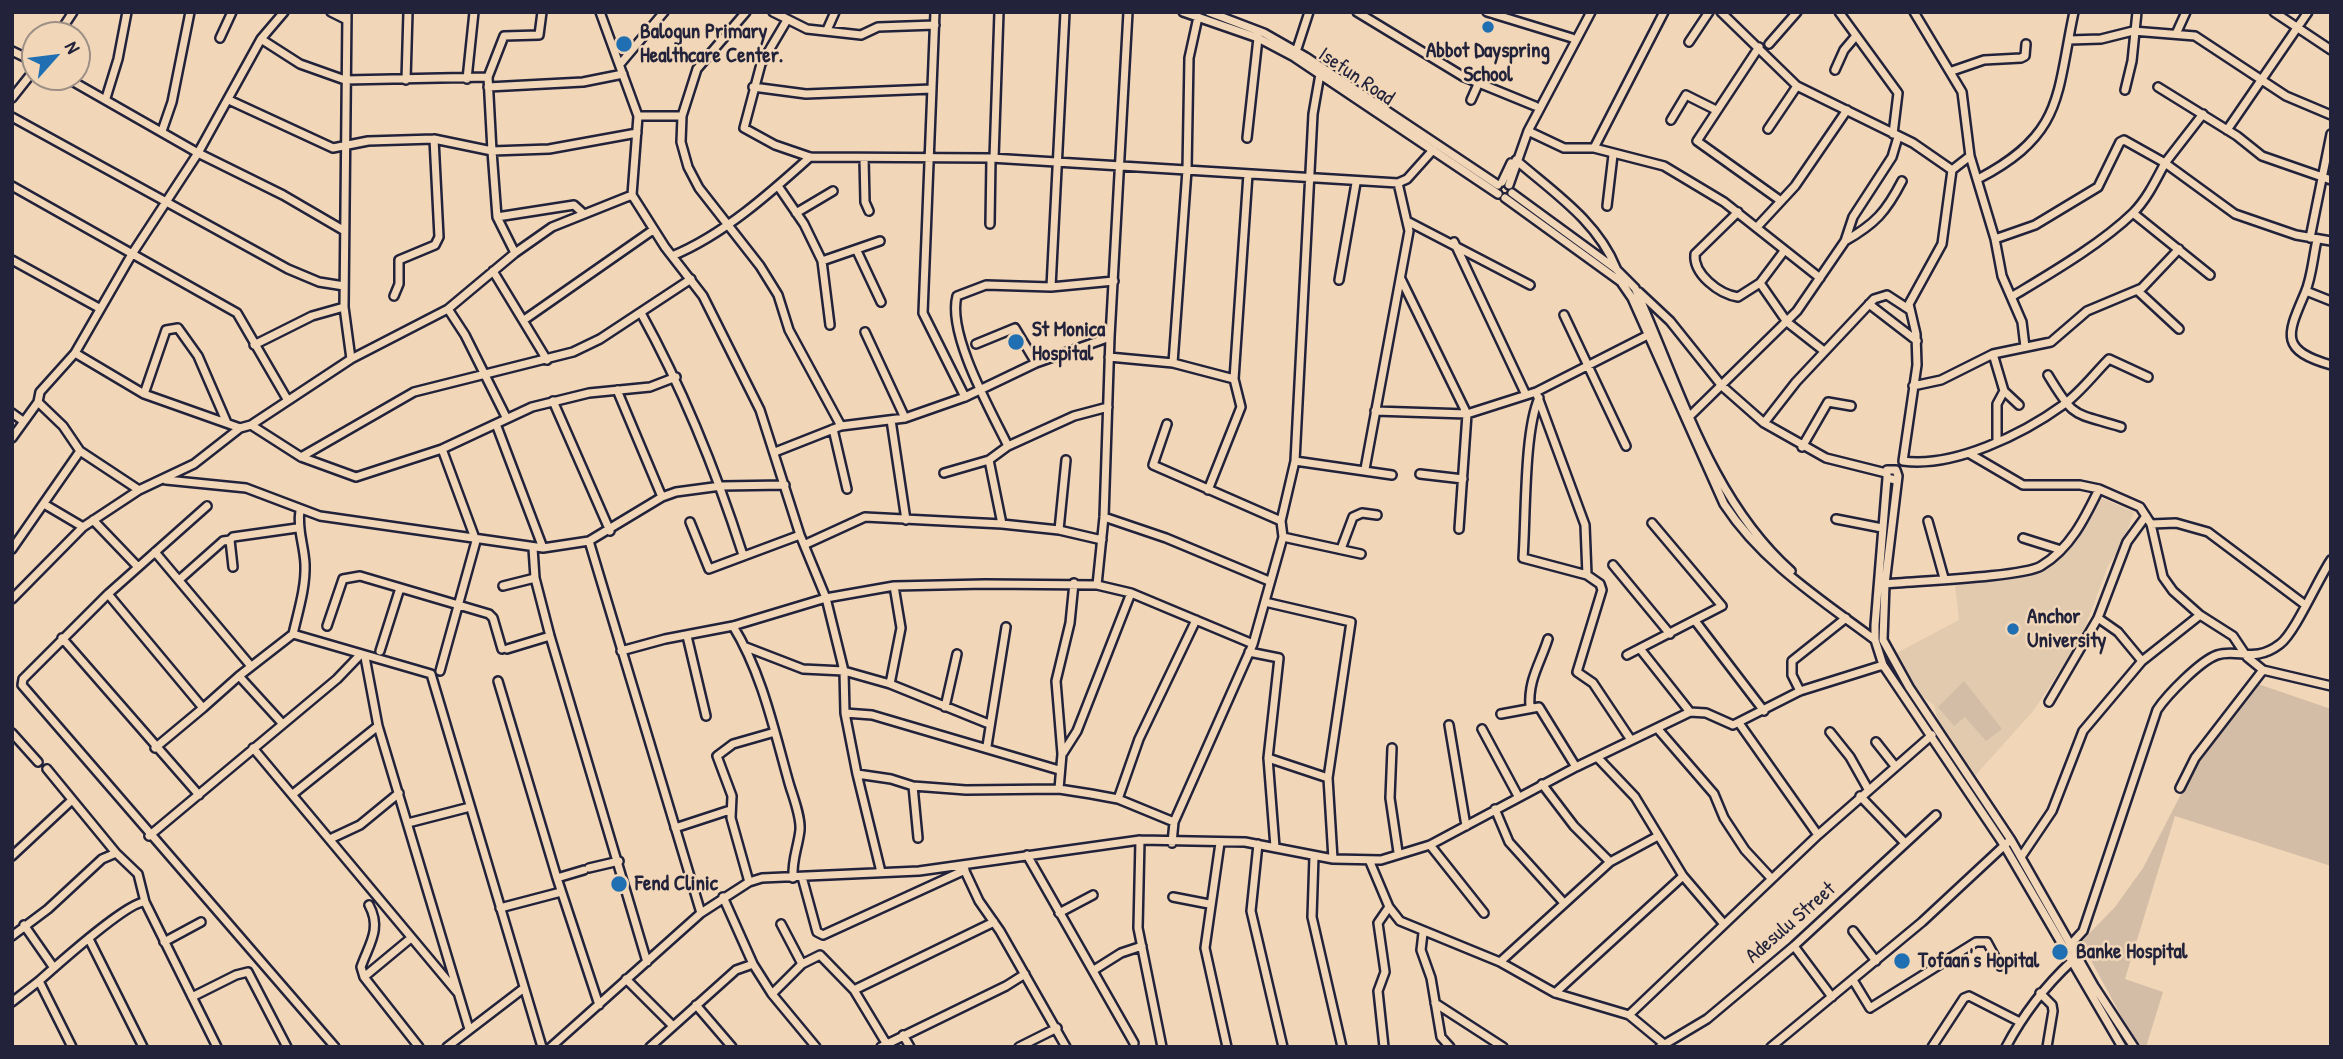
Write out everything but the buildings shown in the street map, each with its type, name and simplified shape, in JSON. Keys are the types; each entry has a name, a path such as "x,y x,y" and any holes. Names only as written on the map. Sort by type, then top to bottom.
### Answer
{"street":[{"path":"106,98 118,59 127,12"},
{"path":"162,131 172,102 190,12"},
{"path":"220,38 232,12"},
{"path":"12,439 38,402 40,392 75,353 132,254 198,153 261,39 284,12"},
{"path":"331,12 347,16 343,230 344,307 351,359"},
{"path":"406,80 408,12"},
{"path":"467,79 474,12"},
{"path":"515,253 497,217 488,77 504,36 539,36 542,12"},
{"path":"600,12 605,31 621,63 638,116 632,195 653,230 703,296 760,410 800,535 806,544 826,598 844,671 845,713 856,774 881,872"},
{"path":"621,63 664,12"},
{"path":"746,12 697,69 682,116 681,142 688,167 726,225 760,266 778,295 789,330 837,428 847,489"},
{"path":"773,12 807,29 861,34 878,27 934,25"},
{"path":"827,30 835,12"},
{"path":"935,12 923,313 965,397"},
{"path":"990,224 999,12"},
{"path":"1051,286 1065,12"},
{"path":"1097,585 1104,517 1110,337 1128,12"},
{"name":"Isefun Road","path":"1183,12 1296,54 1320,74 1433,150 1504,190"},
{"name":"Isefun Road","path":"1209,12 1237,22 1296,54 1504,190"},
{"path":"1237,22 1239,12"},
{"path":"1296,54 1309,12"},
{"path":"1357,12 1464,78 1535,106"},
{"path":"1487,12 1572,38"},
{"path":"1504,190 1535,106 1589,12"},
{"path":"1504,190 1528,131 1589,12"},
{"path":"1594,148 1664,12"},
{"path":"1689,42 1709,12"},
{"path":"1721,12 1797,86 1913,143 1952,170"},
{"path":"1769,44 1797,12"},
{"path":"1691,415 1787,322 1845,241 1853,217 1892,157 1898,93 1839,12"},
{"path":"1914,12 1952,71 1964,100 1970,156 1995,239 2002,276 2013,296 2022,322 2025,347"},
{"path":"2125,90 2132,61 2133,30 2137,12"},
{"path":"2176,34 2186,12"},
{"path":"2274,12 2331,50"},
{"path":"2227,130 2308,12"},
{"path":"1978,179 2012,162 2037,135 2057,100 2072,13"},
{"path":"1173,363 1187,170 1189,58 1198,18"},
{"path":"787,20 761,64 744,124 745,130 810,157 992,158 1356,183 1398,183 1407,180 1433,150"},
{"path":"2069,40 2101,39 2133,30 2195,36 2286,96 2331,115"},
{"path":"1835,70 1844,50 1855,37"},
{"path":"1247,138 1258,38"},
{"path":"261,39 300,64 345,80 488,77"},
{"path":"1952,71 1984,60 2021,58 2025,56 2026,44"},
{"path":"1759,47 1697,141 1781,201"},
{"path":"488,87 583,82 623,74"},
{"path":"1172,843 1174,822 1251,648 1283,537 1281,521 1295,461 1312,114 1320,74"},
{"path":"1471,100 1479,82"},
{"path":"1768,129 1797,86"},
{"path":"753,87 806,94 932,89"},
{"path":"2158,87 2203,114 2262,156 2331,180"},
{"path":"91,90 198,153 283,195 343,230"},
{"path":"1671,120 1686,95 1716,110"},
{"path":"229,100 333,148 369,141 434,139 492,151 549,149 637,133"},
{"path":"1758,227 1796,186 1847,110"},
{"path":"2013,296 2075,258 2133,213 2153,187 2165,163 2203,114"},
{"path":"638,116 682,116"},
{"path":"12,117 288,270 319,282 344,286"},
{"path":"1528,131 1564,148 1594,148 1664,166 1738,212 1820,278"},
{"path":"2331,134 2320,177 2306,290 2293,317 2292,339 2305,357 2331,365"},
{"path":"394,296 399,284 399,260 435,245 439,237 434,139"},
{"path":"1995,239 2035,225 2098,187 2120,142 2124,141 2165,163 2235,214 2314,239 2331,241"},
{"path":"1607,206 1613,155"},
{"path":"1970,156 1952,170 1942,244 1911,299 1910,310 1917,341 1903,461 1896,470 1885,584 1883,640 1890,656 2008,843 2120,1046"},
{"path":"672,256 691,248 726,225 778,186 810,157"},
{"path":"864,158 865,202 869,211"},
{"path":"1516,160 1588,222 1607,245 1616,269"},
{"path":"1208,491 1241,407 1234,379 1248,174"},
{"path":"1845,241 1874,223 1890,203 1902,181"},
{"path":"1339,280 1356,183"},
{"path":"1365,469 1408,242 1407,221 1398,183"},
{"path":"12,186 237,313 287,399"},
{"path":"778,186 822,261 830,325"},
{"path":"1504,190 1616,269 1670,321 1722,386 1765,423 1802,447 1826,458 1896,480"},
{"path":"1504,190 1621,282 1632,298 1724,504 1735,520 1767,558 1846,618 1876,637"},
{"path":"796,213 833,191"},
{"path":"12,599 83,527 139,490 166,480 194,464 240,428 251,425 351,359 448,309 515,253 552,227 632,195"},
{"path":"497,217 574,205 583,214"},
{"path":"1738,212 1695,254 1695,261 1708,282 1733,296 1760,283 1784,251"},
{"path":"2133,213 2210,275"},
{"path":"1407,221 1454,242 1530,285"},
{"path":"524,320 653,230"},
{"path":"822,261 880,241"},
{"path":"1454,242 1526,395"},
{"path":"1913,386 1941,380 1993,354 2051,342 2087,311 2138,291 2179,250"},
{"path":"857,251 881,302"},
{"path":"12,260 99,308"},
{"path":"493,271 547,360"},
{"path":"1400,278 1467,414 1460,529"},
{"path":"302,457 414,392 547,360 600,339 691,279"},
{"path":"1008,446 966,355 957,319 957,296 986,285 1051,286 1114,281"},
{"path":"1760,283 1787,322 1824,351"},
{"path":"1635,288 1731,500 1754,533 1797,576 1876,637"},
{"path":"2306,290 2331,300"},
{"path":"2138,291 2179,329"},
{"path":"1765,423 1824,351 1869,304 1884,294 1910,310"},
{"path":"1869,304 1917,341"},
{"path":"254,345 312,316 344,307"},
{"path":"448,309 506,417"},
{"path":"641,313 676,377 721,486 743,555"},
{"path":"1564,314 1626,446"},
{"path":"144,394 166,330 178,328 198,356 227,422"},
{"path":"976,344 1015,328 1036,363"},
{"path":"865,332 905,418"},
{"path":"1375,411 1467,414 1526,395 1537,395 1648,335"},
{"path":"775,452 837,428 905,418 965,397 1036,363 1110,337"},
{"path":"75,353 144,394 182,410 240,428"},
{"path":"1993,354 2004,391 2019,405"},
{"path":"1110,357 1173,363 1234,379"},
{"path":"1903,461 1970,454 1997,441 2065,404 2109,359 2148,377"},
{"path":"2048,375 2065,404 2079,416 2121,427"},
{"path":"251,425 302,457 356,477 442,449 506,417 553,401 650,387 676,377"},
{"path":"617,390 662,497"},
{"path":"1997,441 1997,404 2004,391"},
{"path":"1537,395 1586,525 1587,575"},
{"path":"1537,395 1531,436 1523,558 1587,575 1600,584 1602,590 1577,671 1592,683 1631,740"},
{"path":"553,401 610,531"},
{"path":"38,402 63,426 80,451 139,490"},
{"path":"1802,447 1828,402 1851,406"},
{"path":"944,473 989,460 1008,446 1094,408 1108,407"},
{"path":"12,413 23,421"},
{"path":"891,421 906,520"},
{"path":"496,424 543,548"},
{"path":"1167,424 1153,465 1281,521"},
{"path":"440,671 476,541 442,449"},
{"path":"12,549 80,451"},
{"path":"1970,454 2023,485 2080,485 2099,489 2140,507 2151,524 2164,577 2173,591 2200,615 2233,636 2247,657 2263,670 2331,686"},
{"path":"989,460 1003,524"},
{"path":"1059,530 1066,460"},
{"path":"1295,461 1392,475"},
{"path":"1896,470 1890,469 1886,476 1876,585 1876,637 1883,664 2008,843 2021,857 2134,1047"},
{"path":"1420,474 1463,479"},
{"path":"166,480 246,488 320,516 533,548 589,541 610,531 662,497 721,486 785,485"},
{"path":"1885,584 2034,569 2061,550 2081,526 2099,489"},
{"path":"44,504 83,527"},
{"path":"207,506 107,594 23,679 22,685 149,836 204,893 335,1047"},
{"path":"155,748 250,665 293,634 305,563 297,528 300,510"},
{"path":"1341,549 1353,517 1362,513 1377,514"},
{"path":"2049,702 2098,618 2123,550 2146,516"},
{"path":"806,544 865,517 1003,524 1059,530 1102,540"},
{"path":"1104,517 1166,538 1269,581"},
{"path":"1836,519 1882,528"},
{"path":"93,520 138,567"},
{"path":"1927,521 1944,578"},
{"path":"690,522 709,569 800,535"},
{"path":"1627,655 1720,610 1721,603 1652,523"},
{"path":"2151,524 2176,523 2208,532 2304,604"},
{"path":"179,580 223,541 234,536 297,528"},
{"path":"1283,537 1361,555"},
{"path":"2023,537 2061,550"},
{"path":"230,540 233,567"},
{"path":"589,541 701,913"},
{"path":"533,548 535,578 550,636 647,962"},
{"path":"155,552 250,665"},
{"path":"2071,944 2083,931 2157,709 2173,690 2212,657 2229,654 2247,657 2280,644 2330,564"},
{"path":"1613,565 1670,634"},
{"path":"327,626 341,584 347,576 360,576 491,615 504,649 550,636"},
{"path":"503,586 535,578"},
{"path":"621,651 733,626 826,598 894,586 1074,583 1131,593 1196,620 1251,648 1279,658 1268,758 1275,847"},
{"path":"1059,789 1062,754 1056,681 1070,623 1074,583"},
{"path":"890,684 901,628 894,586"},
{"path":"380,651 400,588"},
{"path":"1062,754 1076,731 1131,593"},
{"path":"107,594 203,708"},
{"path":"1265,602 1352,622 1328,778 1333,859"},
{"path":"2021,857 2052,811 2083,731 2143,661 2200,615"},
{"path":"1800,691 1792,675 1792,661 1846,618"},
{"path":"2098,618 2118,632 2143,661"},
{"path":"1118,799 1139,739 1196,620"},
{"path":"1696,622 1764,711"},
{"path":"733,626 746,647 775,732 800,826 792,855 793,878"},
{"path":"986,746 1006,627"},
{"path":"293,634 431,674 444,709 470,807 542,1047"},
{"path":"687,636 706,716"},
{"path":"62,638 155,748 199,795"},
{"path":"1530,707 1529,690 1548,639"},
{"path":"746,647 803,669 844,671 890,684 989,724"},
{"path":"1641,650 1690,712"},
{"path":"944,707 957,654"},
{"path":"149,836 281,722 363,656"},
{"path":"363,656 378,726 469,1029"},
{"path":"551,1047 701,913 749,882 762,878 963,868 1027,855 1140,840 1172,843 1245,842 1314,856 1370,862 1430,845 1518,796 1690,712 1706,713 1732,725 1800,691 1883,664"},
{"path":"2180,788 2195,758 2263,670"},
{"path":"239,676 281,722"},
{"path":"498,681 561,892 599,1005"},
{"path":"1501,714 1530,707 1543,711 1576,767"},
{"path":"845,713 872,715 986,746 1059,770"},
{"path":"1739,723 1818,835"},
{"path":"1449,725 1466,826"},
{"path":"293,794 378,726"},
{"path":"1657,728 1714,794 1724,818 1745,850 1771,878"},
{"path":"1482,729 1518,796"},
{"path":"749,882 730,810 732,796 716,757 733,744 775,732"},
{"path":"12,733 38,762"},
{"path":"1830,733 1850,757 1868,789"},
{"path":"1629,1015 1771,878 1860,796 1932,735"},
{"path":"1876,742 1895,766"},
{"path":"253,748 458,992"},
{"path":"1392,748 1390,798 1398,852"},
{"path":"1597,757 1635,797 1683,876 1723,923"},
{"path":"1268,758 1328,778"},
{"path":"47,769 116,853 138,874 145,902 217,1047"},
{"path":"856,774 891,779 913,786 966,790 1059,789 1118,799 1174,822"},
{"path":"1542,784 1574,826 1610,862"},
{"path":"913,786 918,838"},
{"path":"330,839 360,825 399,793"},
{"path":"1860,796 1904,842"},
{"path":"12,856 72,800"},
{"path":"408,823 470,807"},
{"path":"1494,809 1509,842 1564,903"},
{"path":"675,828 730,810"},
{"name":"Adesulu Street","path":"1662,1045 1707,1019 1794,946 1936,815"},
{"path":"1500,962 1610,862 1658,836"},
{"path":"1140,840 1138,928 1162,1047"},
{"path":"1220,843 1209,904 1205,955 1227,1047"},
{"path":"1771,1047 1931,914 2008,843"},
{"path":"1258,845 1251,911 1283,1047"},
{"path":"1430,845 1485,913"},
{"path":"12,936 48,909 102,859 116,853"},
{"path":"1027,855 1134,1043"},
{"path":"1314,856 1312,917 1342,1047"},
{"path":"557,878 619,861"},
{"path":"1370,862 1389,907 1400,921 1423,933 1500,962 1555,993 1629,1015 1662,1045"},
{"path":"802,877 817,932 823,935 963,868"},
{"path":"963,868 981,906 994,922 1066,1047"},
{"path":"1555,993 1683,876"},
{"path":"500,908 561,892"},
{"path":"1059,913 1093,895"},
{"path":"1173,897 1209,904"},
{"path":"723,898 753,964 772,994 816,1047"},
{"path":"12,1002 138,902 145,902"},
{"path":"369,905 376,921 376,930 361,967 364,977 419,1047"},
{"path":"1384,1047 1378,991 1385,972 1378,923 1389,907"},
{"path":"164,942 201,922"},
{"path":"854,990 994,922"},
{"path":"781,924 802,964"},
{"path":"24,925 54,968"},
{"path":"1853,931 1876,961"},
{"path":"1423,933 1421,950 1435,1003 1442,1047"},
{"path":"364,977 411,938"},
{"path":"89,939 143,1047"},
{"path":"1853,980 1870,1008 1976,942 1986,941 2000,966"},
{"path":"1094,970 1121,953 1142,946"},
{"path":"1794,946 1832,998"},
{"path":"772,994 802,964 820,955 854,990 883,1045 1006,986 1024,974"},
{"path":"2006,1047 2018,1021 2040,993 2072,961"},
{"path":"650,1047 736,970 753,964"},
{"path":"192,997 236,975 248,972 287,1047"},
{"path":"626,979 672,1025"},
{"path":"39,981 72,1047"},
{"path":"447,1047 524,988"},
{"path":"2040,993 2052,1005 2053,1011 2047,1047"},
{"path":"1933,1047 1964,998 1969,996 2018,1021"},
{"path":"1435,1003 1503,1047"},
{"path":"696,1004 733,1047"},
{"path":"1019,1047 1057,1028"},
{"path":"903,1035 910,1047"},
{"path":"1441,1037 1450,1047"}],"shaded area":[{"name":"Anchor University","path":"2099,497 2134,512 2122,545 2108,566 2081,638 2034,710 1973,778 1937,719 1934,705 1919,694 1893,655 1959,620 1955,584 2033,572 2057,560"},
{"path":"1964,681 2002,729 1986,741 1965,717 1954,726 1938,707"},
{"path":"2258,684 2331,709 2331,866 2175,816 2125,979 2163,992 2146,1047 2138,1047 2081,942 2115,907 2143,868 2197,763"}],"place":[{"name":"Abbot Dayspring School","path":"1488,27"},
{"name":"Balogun Primary Healthcare Center.","path":"624,44"},
{"name":"St Monica Hospital","path":"1016,342"},
{"name":"Anchor University","path":"2013,629"},
{"name":"Fend Clinic","path":"619,884"},
{"name":"Banke Hospital","path":"2060,952"},
{"name":"Tofaan's Hopital","path":"1902,961"}]}
